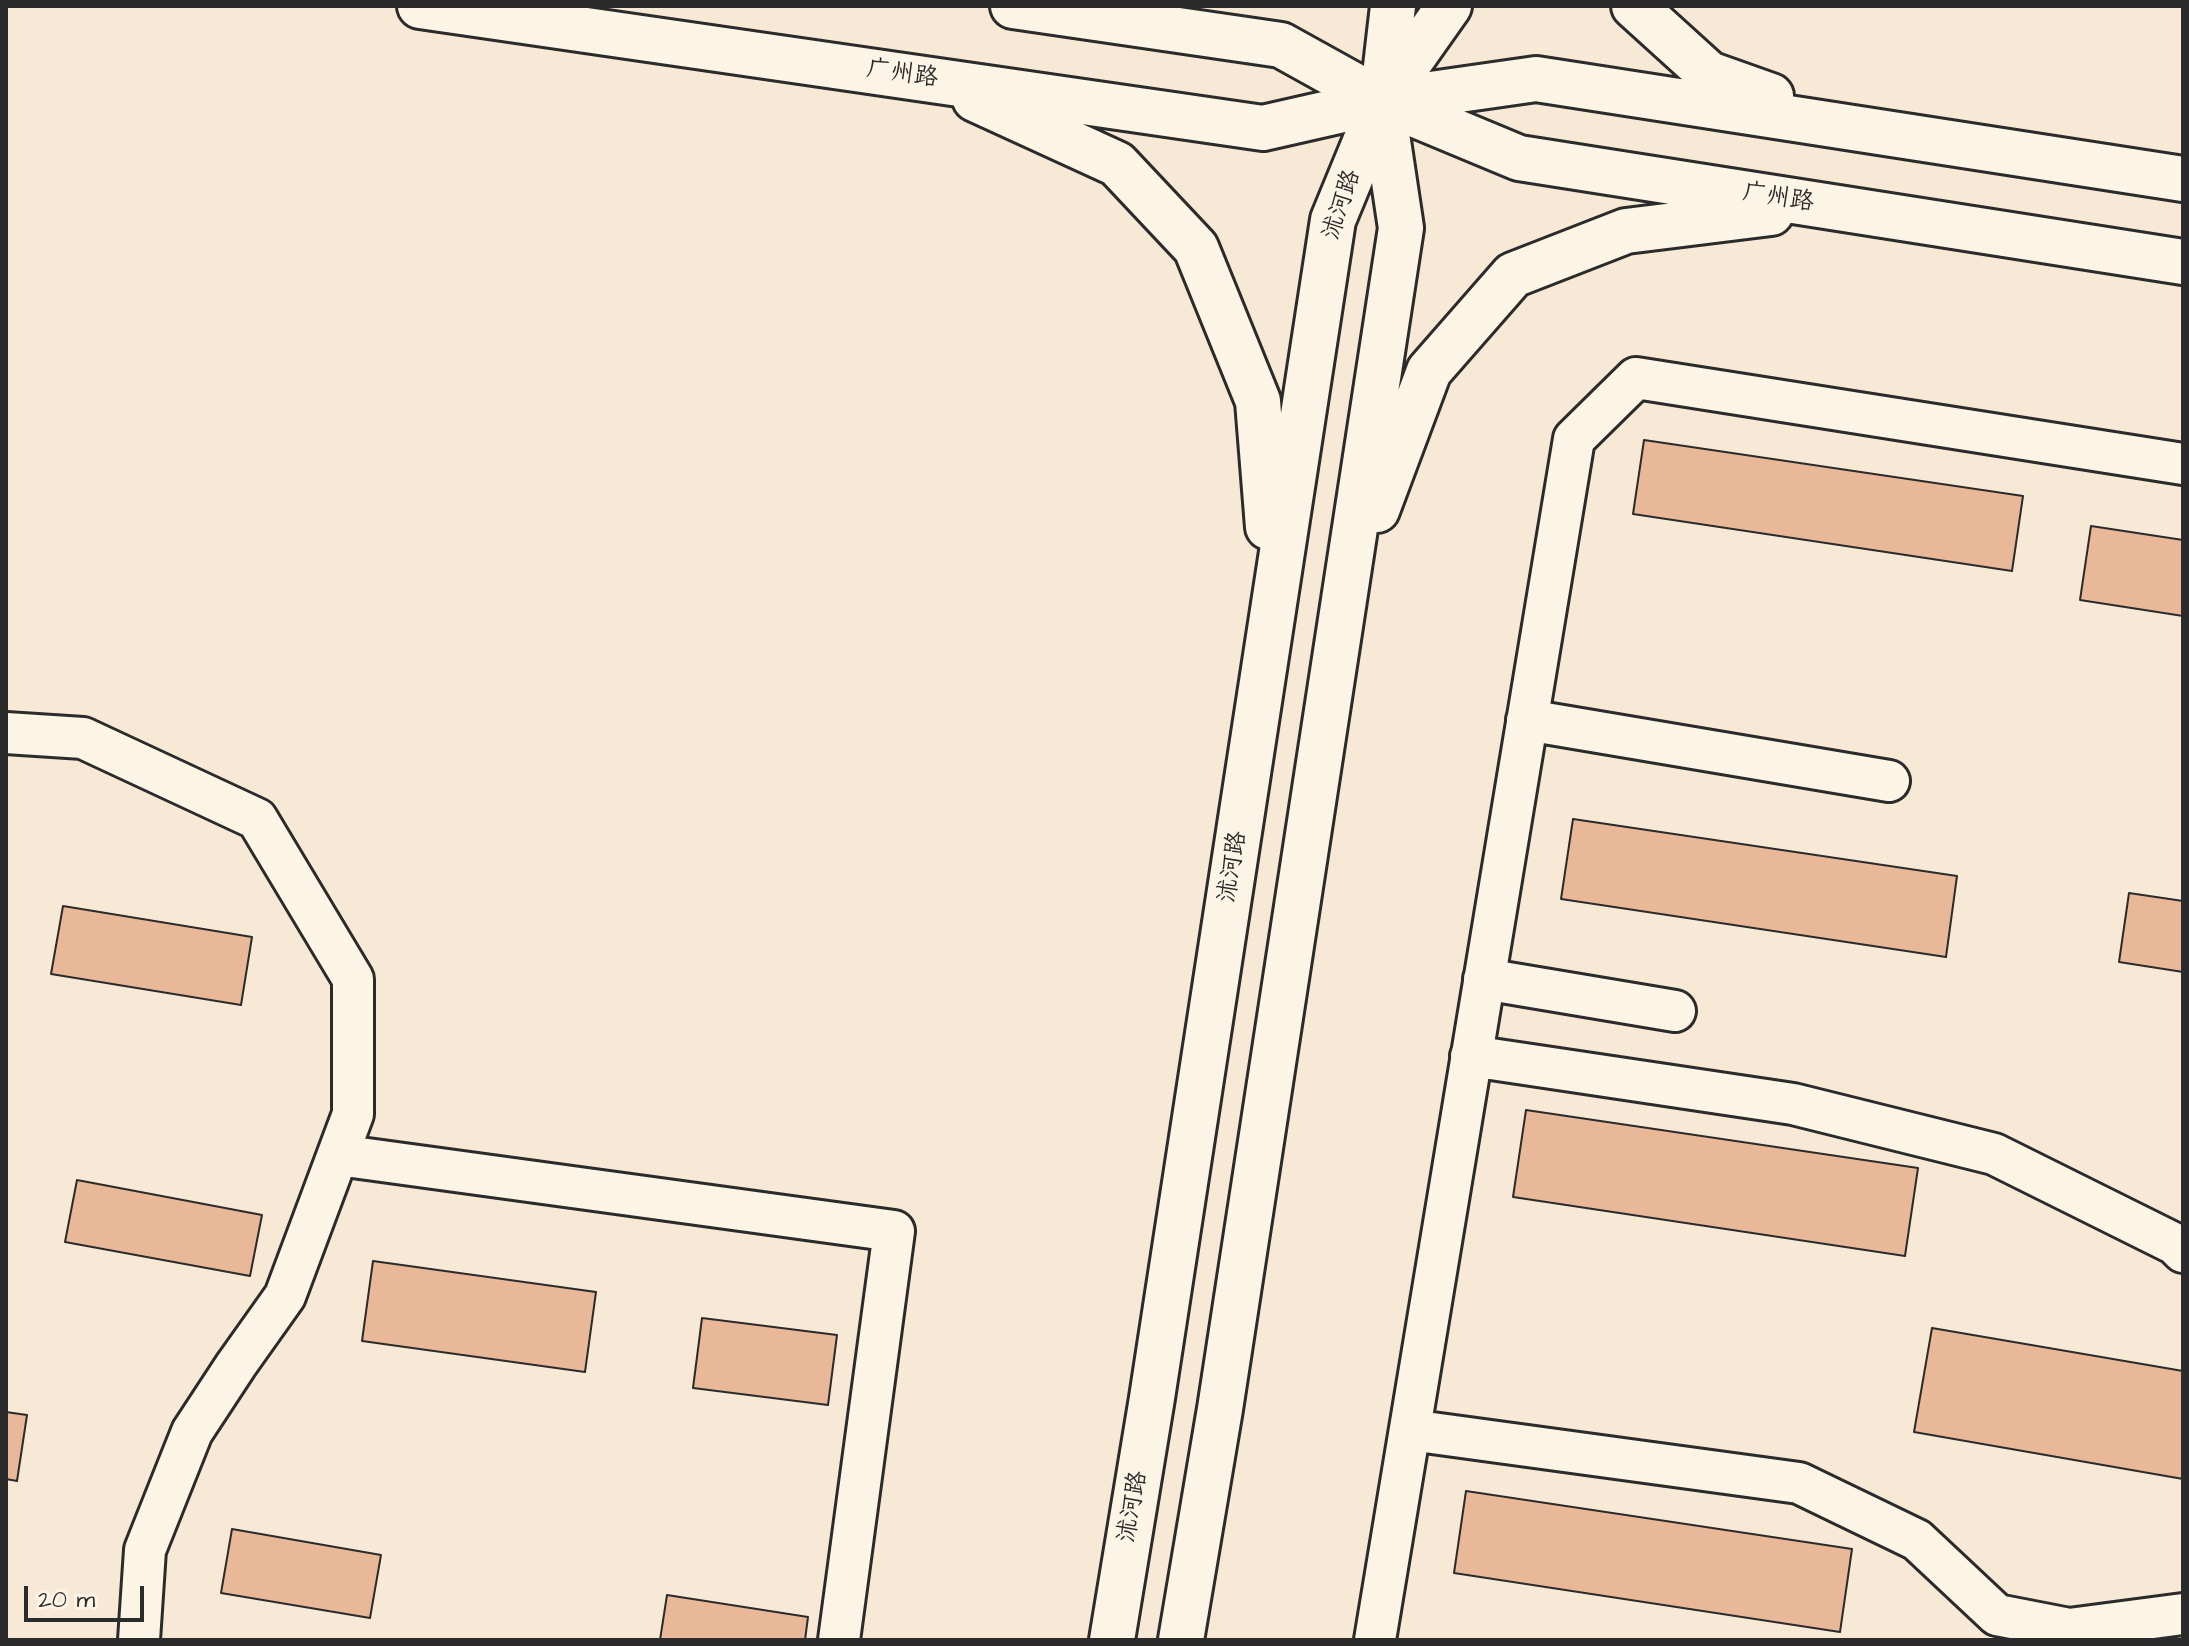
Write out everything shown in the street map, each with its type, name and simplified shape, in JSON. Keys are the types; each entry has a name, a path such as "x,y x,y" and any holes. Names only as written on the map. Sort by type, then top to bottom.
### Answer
{"main road":[{"name":"广州路","path":"420,6 1263,128 1382,101 1536,79 2183,179"},
{"name":"广州路","path":"1013,6 1281,45 1382,101 1519,158 2183,262"},
{"name":"沭河路","path":"1181,1640 1220,1409 1401,228 1382,101 1393,6"},
{"name":"沭河路","path":"1112,1640 1333,220 1382,101 1449,6"},
{"path":"1634,6 1709,74 1864,130"},
{"path":"929,79 1117,164 1196,248 1258,401 1274,602"},
{"path":"1345,595 1429,371 1513,275 1626,231 1822,206"}],"street":[{"path":"1375,1640 1574,439 1636,378 2183,464"},
{"path":"1527,720 1889,781"},
{"path":"6,733 83,738 257,819 353,979 353,1114 285,1296 192,1432 145,1550 139,1640"},
{"path":"1484,979 1675,1011"},
{"path":"1471,1056 1793,1104 1994,1154 2175,1244 2183,1252"},
{"path":"338,1155 894,1231 839,1640"},
{"path":"1410,1430 1799,1483 1917,1540 1997,1615 2069,1629 2183,1614"}],"building":[{"path":"1644,440 2023,496 2012,571 1633,514"},
{"path":"2091,526 2183,540 2183,616 2080,600"},
{"path":"1573,819 1957,876 1946,957 1561,899"},
{"path":"2129,893 2183,901 2183,972 2119,962"},
{"path":"63,906 252,937 241,1005 51,974"},
{"path":"1526,1110 1918,1168 1905,1256 1513,1197"},
{"path":"77,1180 262,1215 250,1276 65,1242"},
{"path":"373,1261 596,1292 585,1372 362,1341"},
{"path":"702,1318 837,1335 828,1405 693,1388"},
{"path":"1932,1328 2183,1371 2183,1479 1914,1432"},
{"path":"6,1412 27,1415 17,1481 6,1479"},
{"path":"1466,1491 1852,1549 1840,1632 1454,1573"},
{"path":"232,1529 381,1555 370,1618 221,1593"},
{"path":"667,1595 808,1617 805,1640 660,1640"}]}
